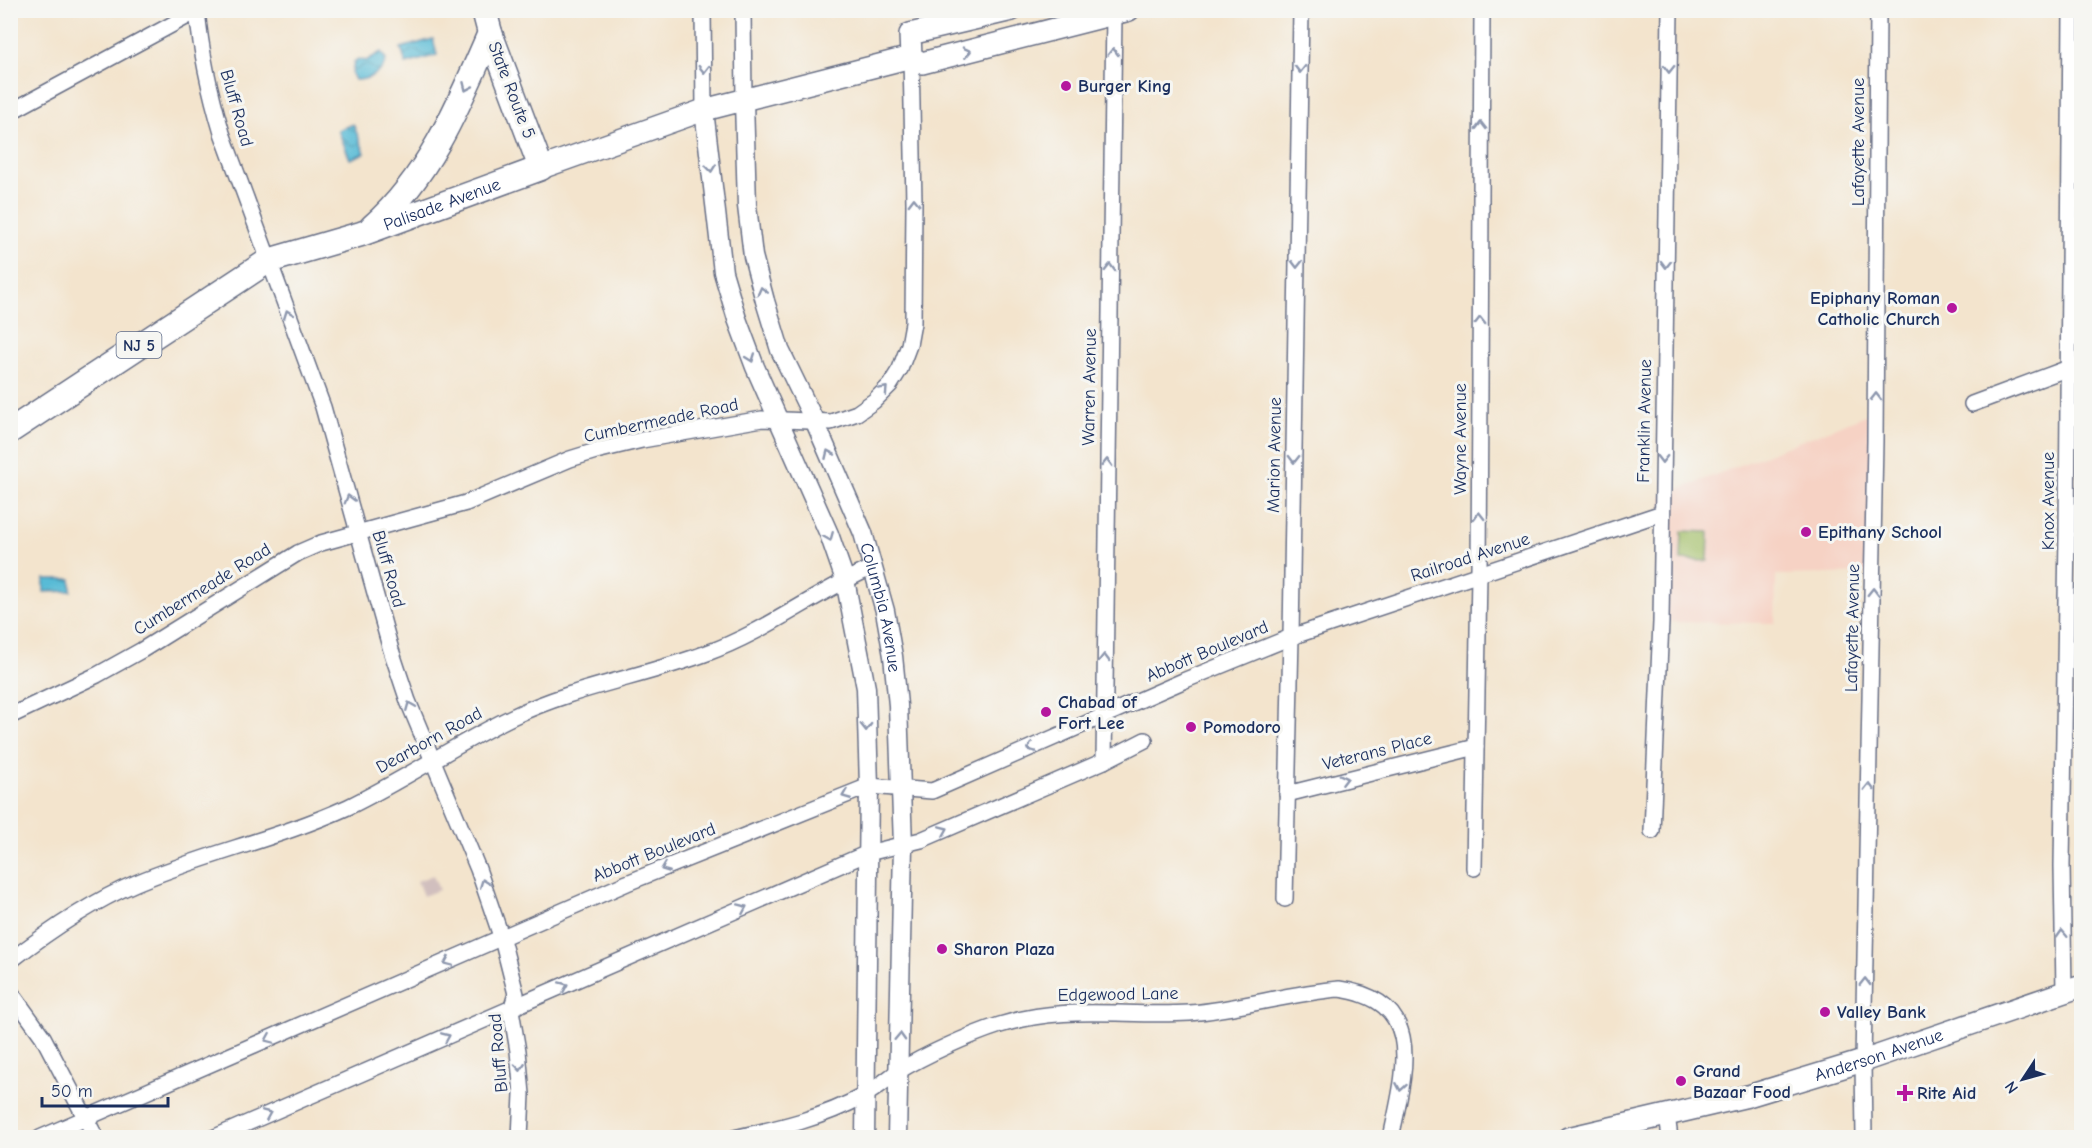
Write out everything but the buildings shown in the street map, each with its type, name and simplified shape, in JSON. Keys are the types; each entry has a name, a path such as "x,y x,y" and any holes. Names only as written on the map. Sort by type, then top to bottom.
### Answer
{"main road":[{"name":"State Route 5","path":"484,10 490,33 541,168"},
{"path":"911,57 910,34 1012,10"},
{"name":"Palisade Avenue","path":"10,431 268,261 362,234 705,110 911,57 922,63 1121,12"},
{"name":"NJ 5","path":"362,234 391,210 408,190 454,116 490,33"},
{"name":"Anderson Avenue","path":"1568,1137 1748,1096 1863,1061 2073,989"}],"street":[{"path":"703,10 705,110"},
{"path":"743,10 744,101"},
{"name":"Marion Avenue","path":"1285,899 1301,10"},
{"name":"Wayne Avenue","path":"1474,868 1479,574 1482,10"},
{"name":"Franklin Avenue","path":"1652,831 1661,622 1670,10"},
{"name":"Lafayette Avenue","path":"1864,1137 1863,1061 1875,441 1878,10"},
{"name":"Knox Avenue","path":"2071,10 2075,366 2062,866 2073,989"},
{"path":"10,112 198,11"},
{"name":"Bluff Road","path":"198,11 201,46 222,134 323,407 391,650 408,701 482,878 502,939 516,994 511,1010 522,1094 520,1137"},
{"name":"Warren Avenue","path":"1104,761 1121,12"},
{"name":"Cumbermeade Road","path":"10,716 97,675 142,650 298,553 321,543 466,503 570,459 642,440 762,419 831,422 857,413 874,401 895,377 909,345 913,322 911,57"},
{"name":"Columbia Avenue","path":"744,101 746,187 753,256 780,350 815,422 863,533 885,611 893,656 898,705 903,845 897,1137"},
{"name":"Columbia Avenue","path":"705,110 723,272 754,368 829,534 845,579 866,688 869,786 865,1137"},
{"path":"1972,404 2075,366"},
{"name":"Railroad Avenue","path":"1291,637 1662,513"},
{"name":"Dearborn Road","path":"10,961 74,915 137,883 315,821 350,806 514,716 555,699 709,653 743,637 845,579 873,567"},
{"name":"Abbott Boulevard","path":"40,1137 627,883 869,786 932,791 1183,681 1291,637"},
{"path":"213,1137 511,1010 868,853 921,840 1104,761 1145,740"},
{"name":"Veterans Place","path":"1287,794 1476,747"},
{"name":"Edgewood Lane","path":"734,1137 823,1115 865,1095 898,1072 961,1040 1000,1025 1032,1017 1065,1012 1189,1013 1339,989 1373,998 1398,1021 1406,1052 1391,1137"},
{"path":"10,992 43,1037 96,1137"},
{"path":"1667,1115 1670,1137"}],"shaded area":[{"path":"1876,411 1873,573 1776,575 1775,623 1661,622 1662,496"},
{"path":"433,875 439,890 423,896 417,881"}],"green space":[{"path":"1682,531 1709,532 1708,561 1681,560"}],"water":[{"path":"433,39 437,55 406,64 401,48"},
{"path":"381,52 386,60 382,69 370,77 355,80 352,74 354,62 358,59 366,61"},
{"path":"353,124 365,153 350,159 338,130"},
{"path":"44,579 71,579 71,591 44,592"}],"place":[{"name":"Burger King","path":"1066,86"},
{"name":"Epiphany Roman Catholic Church","path":"1952,308"},
{"name":"Epithany School","path":"1806,532"},
{"name":"Chabad of Fort Lee","path":"1046,712"},
{"name":"Pomodoro","path":"1191,727"},
{"name":"Sharon Plaza","path":"942,949"},
{"name":"Valley Bank","path":"1825,1012"},
{"name":"Grand Bazaar Food","path":"1681,1081"},
{"name":"Rite Aid","path":"1905,1093"}]}
